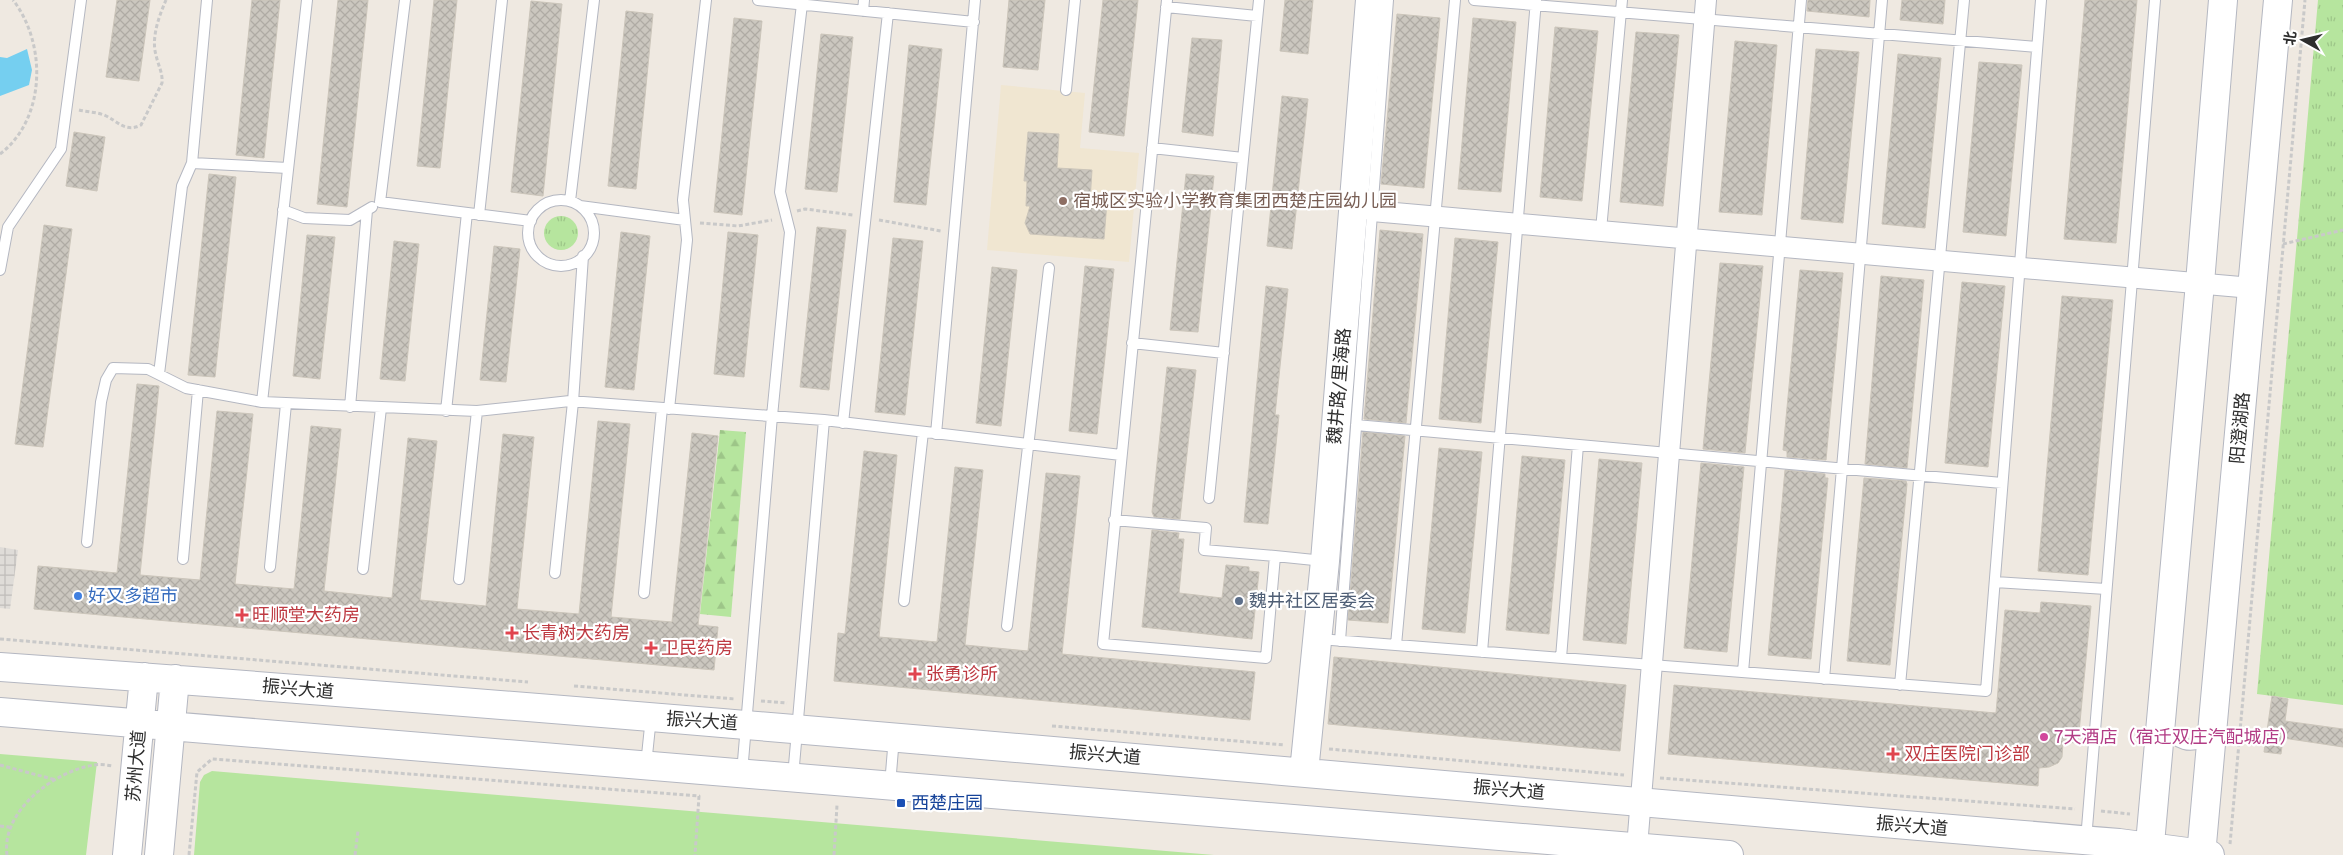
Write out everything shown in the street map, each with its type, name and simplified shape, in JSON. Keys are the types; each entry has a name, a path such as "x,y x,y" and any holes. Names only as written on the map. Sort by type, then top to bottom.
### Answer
{"main road":[{"name":"魏井路/里海路","path":"1304,772 1329,640 1325,561 1370,0"},
{"path":"2149,851 2162,722 2223,0"},
{"name":"阳澄湖路","path":"2211,852 2213,734 2278,0"},
{"name":"振兴大道","path":"0,667 175,679 894,737 2086,841 2149,851 2211,852"},
{"name":"苏州大道","path":"127,855 144,677"},
{"name":"苏州大道","path":"159,855 175,679"},
{"path":"0,712 1729,855"}],"street":[{"path":"1637,847 1706,10"},
{"path":"1372,211 2252,288"}],"lane":[{"path":"0,270 8,227 61,149 81,0"},
{"path":"159,374 182,186 192,163 206,0"},
{"path":"262,402 307,0"},
{"path":"380,202 405,0"},
{"path":"479,215 502,0"},
{"path":"570,202 594,0"},
{"path":"644,593 687,240 683,200 706,0"},
{"path":"758,0 974,22"},
{"path":"863,11 864,0"},
{"path":"936,434 976,0"},
{"path":"1066,90 1075,0"},
{"path":"1209,498 1259,0"},
{"path":"1388,0 1356,425 1329,640 1986,691 2041,0"},
{"path":"1396,645 1455,0"},
{"path":"1474,0 1535,3 1621,12 1706,10 1799,27 2037,47"},
{"path":"1601,230 1622,0"},
{"path":"1743,672 1801,0"},
{"path":"1824,679 1882,0"},
{"path":"1900,685 1964,0"},
{"path":"2086,841 2154,0"},
{"path":"1482,652 1535,3"},
{"path":"742,774 772,416 790,232 780,192 802,4"},
{"path":"1257,16 1166,4 1103,644 1266,658 1275,556"},
{"path":"843,423 888,13"},
{"path":"1152,148 1243,158"},
{"path":"192,163 288,168"},
{"path":"580,206 592,224 593,234 591,244 583,256 568,265 558,266 548,263 539,257 528,238 531,222 539,208 549,202 559,200 580,206 685,220"},
{"path":"283,210 304,218 350,220 380,202 531,222"},
{"path":"350,407 367,210"},
{"path":"446,411 467,213"},
{"path":"555,573 573,402 583,256"},
{"path":"1007,626 1050,268"},
{"path":"1132,343 1224,353"},
{"path":"86,542 101,402 106,380 112,368 148,368 186,388 262,402 477,411 573,402 824,420 1121,456"},
{"path":"183,560 198,390"},
{"path":"270,566 286,404"},
{"path":"363,569 381,408"},
{"path":"459,579 477,411"},
{"path":"793,778 824,420"},
{"path":"1356,425 2002,483"},
{"path":"904,600 923,432"},
{"path":"1561,658 1578,445"},
{"path":"1114,520 1206,528 1204,550 1325,561"},
{"path":"1995,582 2106,590"},
{"path":"646,766 651,717"},
{"path":"2162,722 2169,735 2182,744 2192,745 2201,743 2213,734"},
{"path":"890,786 894,737"}],"path":[{"path":"0,154 18,135 30,116 36,95 38,74 28,29 20,9 13,0"},
{"path":"66,108 103,115 123,127 130,128 141,125 162,83 163,76 155,46 158,19 166,0"},
{"path":"2211,852 2283,244 2305,0"},
{"path":"685,220 738,226 764,222 804,209 865,217 954,233"},
{"path":"2283,244 2343,230"},
{"path":"189,855 197,772 212,759 699,796 695,855"},
{"path":"7,855 6,843 9,827 19,809 32,796 80,768 96,764 136,767"},
{"path":"0,765 57,780"},
{"path":"168,770 197,772"},
{"path":"834,855 837,805"},
{"path":"0,826 9,827"},
{"path":"355,855 358,831"}],"shaded area":[{"name":"宿城区实验小学教育集团西楚庄园幼儿园","path":"1001,85 1085,93 1080,148 1139,153 1129,262 987,250"},
{"path":"0,547 18,550 10,609 0,608"}],"green space":[{"path":"2318,0 2343,0 2343,705 2257,694"},
{"path":"561,216 573,221 578,233 573,245 561,250 549,245 544,233 549,221"},
{"path":"720,430 746,432 731,617 700,614"},
{"path":"0,754 97,762 86,855 0,855"},
{"path":"212,771 1214,855 194,855 200,782 204,775"}],"water":[{"path":"27,49 32,70 29,85 0,96 0,57 7,58"}],"building":[{"path":"117,0 150,0 139,81 106,77"},
{"path":"252,0 280,0 264,158 236,155"},
{"path":"338,0 368,0 347,207 317,204"},
{"path":"434,0 457,0 440,168 417,166"},
{"path":"1009,0 1045,0 1038,70 1003,67"},
{"path":"1103,0 1138,0 1124,136 1089,132"},
{"path":"1285,0 1313,0 1308,54 1280,51"},
{"path":"1808,0 1870,0 1869,17 1807,11"},
{"path":"1902,0 1945,0 1943,24 1900,20"},
{"path":"2085,0 2137,0 2116,243 2064,239"},
{"path":"531,1 562,4 543,196 511,192"},
{"path":"626,11 653,14 636,189 608,186"},
{"path":"1397,14 1440,18 1424,188 1381,184"},
{"path":"734,18 762,21 742,215 714,212"},
{"path":"1473,18 1516,22 1501,192 1458,189"},
{"path":"1555,27 1598,31 1582,201 1540,197"},
{"path":"1636,32 1679,35 1663,206 1620,202"},
{"path":"821,34 853,37 837,192 805,189"},
{"path":"1192,38 1222,40 1213,136 1182,132"},
{"path":"1735,41 1777,45 1762,215 1719,212"},
{"path":"909,45 942,49 926,205 894,202"},
{"path":"1816,49 1859,52 1843,223 1801,219"},
{"path":"1898,54 1941,58 1925,228 1882,224"},
{"path":"1979,62 2022,65 2006,236 1963,232"},
{"path":"1282,96 1308,99 1292,249 1267,246"},
{"path":"74,132 105,137 97,191 66,186"},
{"path":"1028,132 1059,134 1057,168 1092,170 1090,201 1107,202 1104,239 1030,234 1025,223 1030,206 1026,206 1027,181 1024,181"},
{"path":"209,174 236,177 215,377 188,375"},
{"path":"1186,174 1214,176 1198,332 1170,330"},
{"path":"44,225 72,229 43,447 15,444"},
{"path":"817,227 846,230 829,390 800,387"},
{"path":"1380,230 1423,234 1406,423 1364,419"},
{"path":"621,232 650,236 634,390 605,387"},
{"path":"728,232 758,235 744,377 714,374"},
{"path":"307,235 335,237 320,379 293,376"},
{"path":"893,238 923,241 905,415 875,412"},
{"path":"1455,238 1498,242 1481,423 1439,419"},
{"path":"394,241 419,244 405,381 380,379"},
{"path":"494,246 520,249 506,382 480,380"},
{"path":"1720,263 1763,266 1745,453 1703,449"},
{"path":"1085,266 1114,269 1097,434 1069,431"},
{"path":"992,267 1017,270 1001,426 976,423"},
{"path":"1800,270 1843,273 1826,460 1787,457 1787,451 1783,450"},
{"path":"1881,276 1924,280 1907,468 1865,464"},
{"path":"1962,282 2005,286 1988,467 1945,463"},
{"path":"1266,286 1288,289 1275,415 1279,415 1268,524 1244,522"},
{"path":"2062,296 2113,300 2088,575 2038,571"},
{"path":"1167,367 1196,370 1180,519 1154,517 1152,512"},
{"path":"137,384 159,386 140,575 200,580 217,411 253,414 235,584 294,589 311,426 341,429 324,591 392,598 408,438 437,441 420,600 486,606 503,434 534,437 517,609 579,614 598,421 630,424 611,617 672,622 692,433 718,436 698,625 718,627 714,670 34,609 38,566 117,573"},
{"path":"1363,432 1405,436 1388,623 1348,620"},
{"path":"1439,448 1482,452 1465,633 1422,629"},
{"path":"864,451 897,455 879,637 937,642 955,467 983,470 965,645 1028,651 1046,473 1080,476 1062,654 1255,672 1250,720 834,681 838,633 845,634"},
{"path":"1522,456 1565,460 1549,634 1506,630"},
{"path":"1599,459 1642,463 1626,644 1583,640"},
{"path":"1701,463 1744,467 1727,652 1684,648"},
{"path":"1785,470 1825,474 1825,478 1828,478 1811,659 1768,655"},
{"path":"1864,478 1906,481 1907,484 1890,665 1847,661"},
{"path":"1152,530 1179,533 1178,539 1184,539 1179,593 1222,598 1226,565 1249,567 1249,571 1259,572 1252,639 1142,627"},
{"path":"2041,602 2091,606 2078,743 2063,742 2062,757 2058,763 2049,767 2039,768 2038,786 1668,754 1674,685 1996,713 2005,610 2040,613"},
{"path":"1334,657 1626,685 1620,751 1328,724"},
{"path":"2272,696 2288,699 2285,721 2343,729 2343,747 2283,738 2281,754 2264,752"}],"place":[{"name":"宿城区实验小学教育集团西楚庄园幼儿园","path":"1063,201"},
{"name":"好又多超市","path":"78,596"},
{"name":"魏井社区居委会","path":"1239,601"},
{"name":"旺顺堂大药房","path":"242,615"},
{"name":"长青树大药房","path":"512,633"},
{"name":"卫民药房","path":"651,648"},
{"name":"张勇诊所","path":"915,674"},
{"name":"7天酒店（宿迁双庄汽配城店）","path":"2044,737"},
{"name":"双庄医院门诊部","path":"1893,754"},
{"name":"西楚庄园","path":"901,803"}]}
